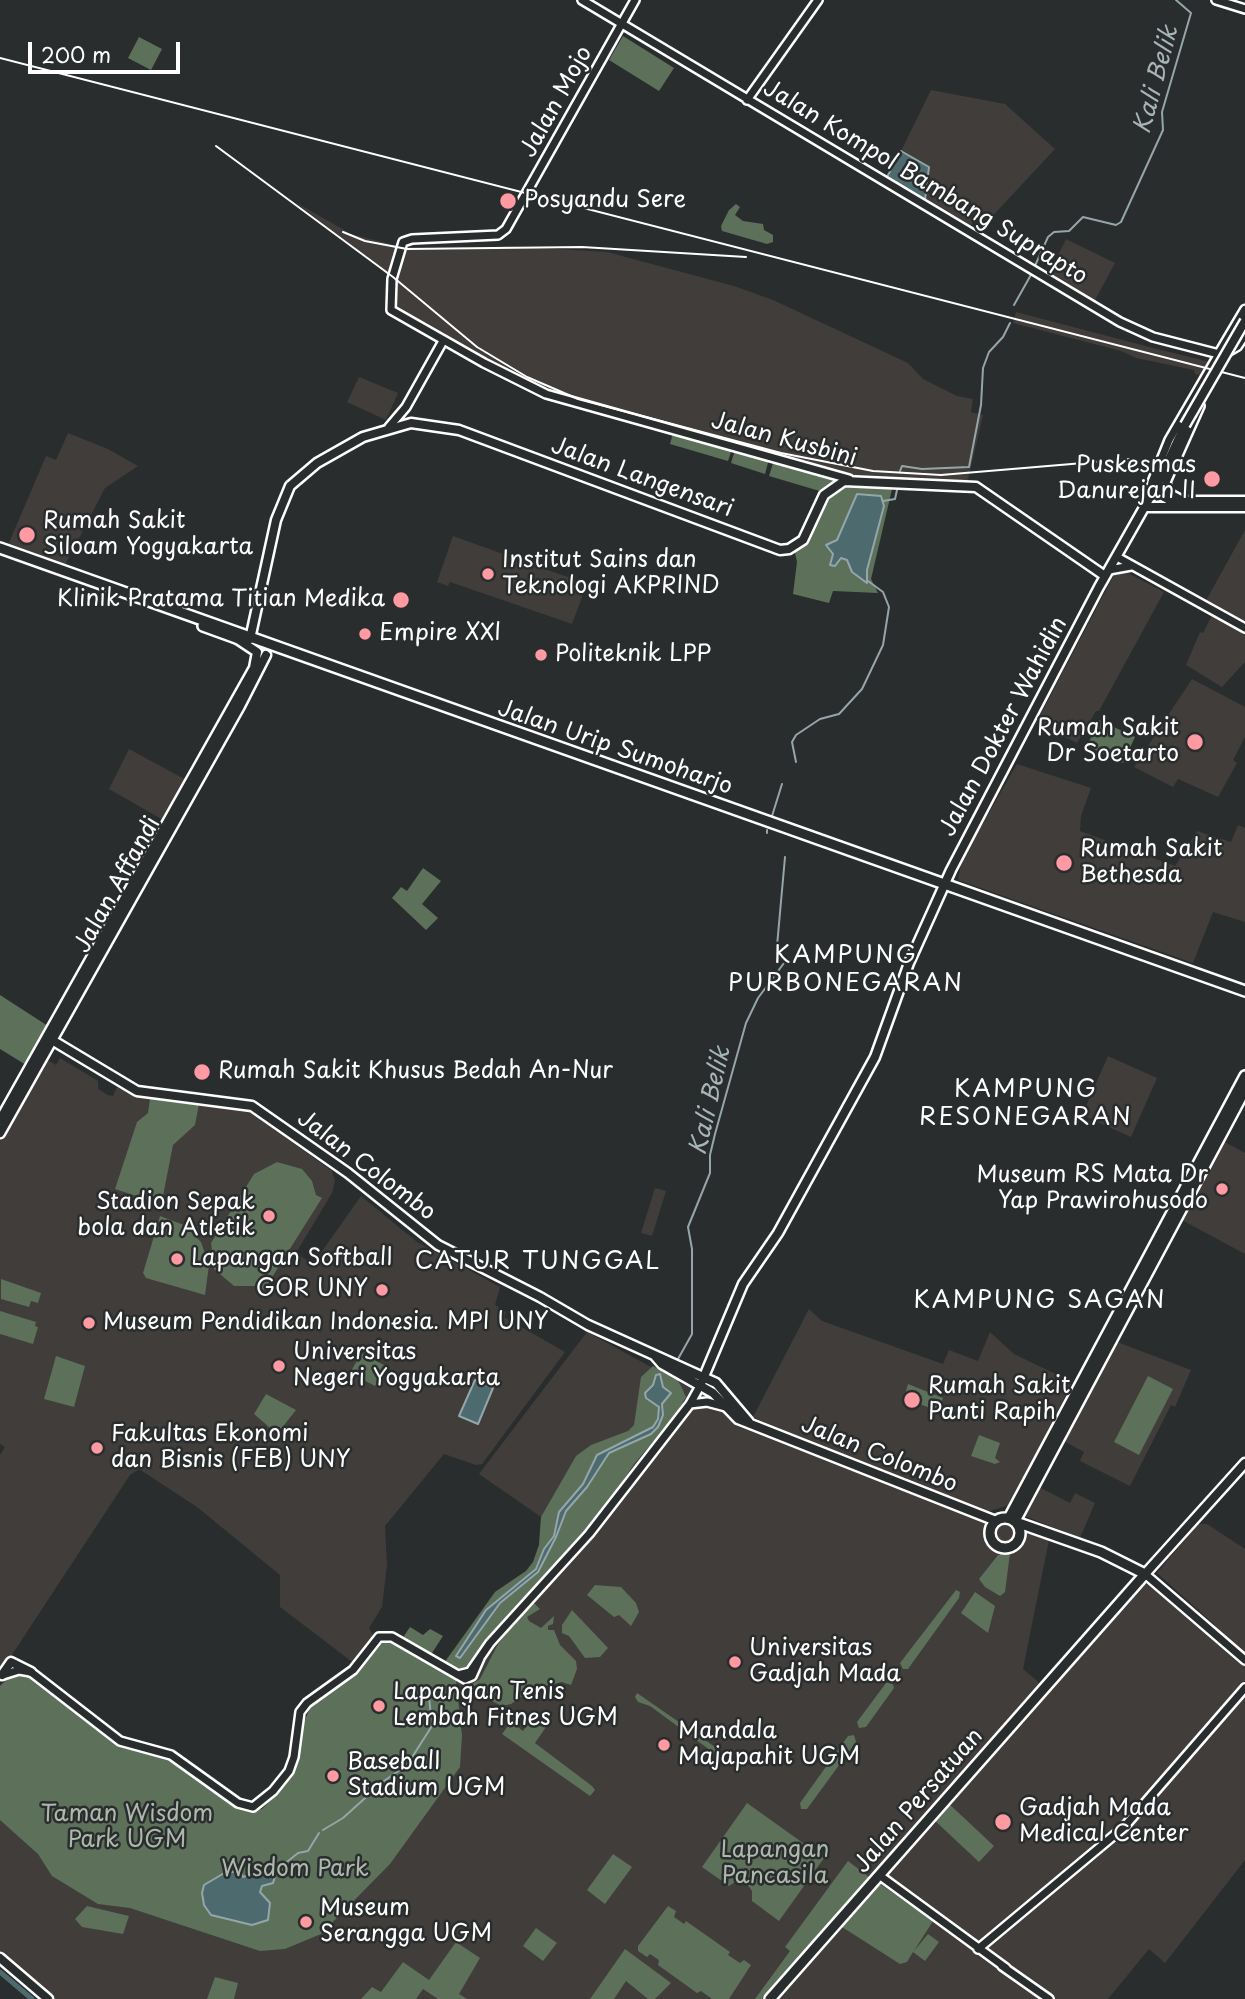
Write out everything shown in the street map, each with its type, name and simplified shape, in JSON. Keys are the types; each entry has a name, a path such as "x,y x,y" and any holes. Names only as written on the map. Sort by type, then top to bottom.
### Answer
{"main road":[{"name":"Jalan Dokter Wahidin","path":"702,1382 743,1284 778,1233 875,1057 914,950 1099,587 1158,483 1185,425 1241,323 1245,310"},
{"path":"1222,355 1244,339"},
{"name":"Jalan Langensari","path":"247,639 276,520 290,486 317,463 363,437 389,427 421,422 459,430 780,550 789,549 803,540 824,495 835,485 849,479"},
{"name":"Jalan Kusbini","path":"849,479 976,487 1107,573"},
{"path":"1158,483 1158,491 1163,499 1186,502 1245,501"},
{"path":"1147,503 1245,507"},
{"path":"0,548 153,605"},
{"path":"0,554 153,605"},
{"name":"Jalan Urip Sumoharjo","path":"153,605 272,650 1245,991"},
{"path":"247,639 257,652 254,668"},
{"name":"Jalan Affandi","path":"0,1133 254,668 272,650"},
{"name":"Jalan Affandi","path":"198,774 272,650"},
{"name":"Jalan Affandi","path":"0,1120 50,1039"},
{"name":"Jalan Colombo","path":"50,1039 137,1091 252,1106 348,1173 438,1245 540,1297 588,1325 702,1382 720,1386 749,1422"},
{"path":"1013,1520 1242,1093 1245,1076"},
{"name":"Jalan Colombo","path":"702,1382 736,1418 874,1475 996,1521"},
{"path":"1040,1530 1020,1536 1011,1547 998,1546 990,1533 996,1521 1013,1520 1040,1530 1116,1559 1145,1574 1245,1463"},
{"path":"1013,1520 1020,1536"},
{"name":"Jalan Persatuan","path":"770,1999 1145,1574"},
{"path":"1,1676 11,1662 31,1672"},
{"path":"0,1958 48,1999"}],"street":[{"name":"Jalan Kompol Bambang Suprapto","path":"582,0 1028,269 1141,332 1222,355"},
{"name":"Jalan Mojo","path":"443,341 391,310 392,279 402,244 412,239 498,235 506,229 635,0"},
{"path":"747,100 818,0"},
{"path":"1216,0 1245,9"},
{"path":"1241,323 1244,339"},
{"path":"389,427 405,407 443,341"},
{"name":"Jalan Kusbini","path":"443,341 547,394 849,479"},
{"path":"1186,502 1173,496 1166,488 1168,474 1206,378 1222,355"},
{"path":"1147,503 1158,465 1198,398"},
{"path":"1117,557 1245,628"},
{"path":"1107,573 1132,565"},
{"path":"1,1676 19,1670 31,1672 120,1741 171,1755 238,1803 253,1807 273,1791 292,1764 300,1712 307,1703 353,1670 379,1637 393,1637 456,1675 468,1673 589,1534 690,1404 702,1382"},
{"path":"690,1404 707,1402 727,1408"},
{"path":"1145,1574 1245,1660"},
{"path":"979,1948 1124,1827 1245,1688"},
{"path":"879,1876 1049,1999"}],"shaded area":[{"path":"931,90 1005,104 1055,149 986,223 973,222 970,227 925,200 929,167 901,151"},
{"path":"295,202 351,234 398,246 390,276"},
{"path":"1066,239 1115,263 1094,302 1048,276"},
{"path":"506,246 607,252 734,286 773,300 908,363 923,379 957,396 973,399 971,412 983,415 967,484 850,477 570,399 487,364 394,306 394,284 403,247 453,250"},
{"path":"1016,312 1210,362 1203,376 1195,374 1194,370 1136,358 1121,351 1013,323"},
{"path":"359,377 398,393 386,420 347,402"},
{"path":"68,433 108,449 138,466 105,488 65,565 8,545 46,456 56,460"},
{"path":"1245,530 1245,628 1203,606"},
{"name":"Institut Sains dan Teknologi AKPRIND","path":"453,536 587,584 572,624 450,582 448,586 437,582"},
{"path":"1116,571 1124,571 1164,592 1099,711 1096,711 1077,743 1036,723"},
{"path":"1212,615 1245,632 1245,662 1222,687 1186,665 1200,632 1203,633"},
{"name":"Rumah Sakit Dr Soetarto","path":"1192,679 1245,707 1245,737 1233,760 1237,763 1218,797 1178,779 1173,787 1134,767"},
{"path":"129,749 188,781 165,821 109,789"},
{"name":"Rumah Sakit Bethesda","path":"1017,764 1091,788 1081,816 1080,831 1175,866 1197,831 1231,842 1238,825 1245,828 1245,922 1213,912 1193,963 958,880 962,860"},
{"path":"1108,1056 1157,1078 1131,1137 1082,1115"},
{"name":"Universitas Negeri Yogyakarta","path":"60,1058 98,1081 98,1089 108,1095 113,1096 117,1087 145,1098 245,1108 332,1171 335,1181 332,1193 296,1253 313,1264 361,1196 417,1242 500,1287 495,1305 506,1312 504,1317 565,1352 482,1464 476,1465 444,1454 385,1526 387,1565 382,1607 369,1628 373,1635 355,1664 280,1607 280,1575 197,1507 139,1469 130,1475 0,1673 0,1455 5,1447 0,1444 0,1141 46,1059 56,1065"},
{"path":"1223,1141 1245,1153 1245,1254 1180,1219"},
{"path":"655,1188 666,1191 652,1236 641,1233"},
{"name":"Rumah Sakit Panti Rapih","path":"809,1309 822,1321 943,1364 949,1350 978,1361 990,1332 1014,1354 1072,1382 1012,1504 987,1512 896,1478 753,1417"},
{"name":"Universitas Gadjah Mada","path":"587,1332 708,1398 738,1426 997,1528 1008,1524 1049,1540 1023,1669 1049,1691 1144,1584 1153,1585 1208,1634 1215,1625 1157,1573 1198,1524 1207,1524 1245,1549 1245,1860 1165,1963 1149,1949 1108,1999 41,1999 0,1964 0,1685 13,1674 125,1747 167,1757 249,1812 266,1808 300,1766 305,1731 315,1703 358,1671 381,1642 390,1638 441,1668 495,1592 526,1571 533,1562 539,1545 541,1517 479,1474"},
{"path":"1112,1340 1191,1370 1175,1407 1171,1405 1130,1486 1080,1461 1084,1452 1060,1439"},
{"path":"1037,1486 1070,1503 1075,1493 1095,1503 1080,1538 1025,1516 1024,1512"}],"green space":[{"path":"623,36 674,68 659,91 609,60"},
{"path":"139,37 162,49 151,70 128,58"},
{"path":"736,204 740,207 735,215 743,221 763,224 764,230 773,235 773,242 767,244 722,231 721,226 729,210"},
{"path":"673,433 732,449 728,461 670,444"},
{"path":"735,450 769,459 765,474 731,463"},
{"path":"774,460 838,478 823,492 769,476"},
{"path":"837,484 893,485 871,579 878,593 833,591 829,603 793,594 797,562 794,548 825,496"},
{"path":"1099,720 1135,737 1123,763 1087,746"},
{"path":"423,868 441,881 422,904 438,918 426,930 392,898 401,887 407,891"},
{"path":"0,995 48,1026 26,1065 0,1049"},
{"path":"150,1099 199,1104 195,1125 173,1145 163,1196 151,1201 115,1189 137,1122 148,1113"},
{"name":"Stadion Sepak bola dan Atletik","path":"277,1162 302,1169 312,1181 316,1195 322,1198 264,1290 257,1286 234,1286 214,1269 211,1243 254,1174"},
{"name":"Lapangan Softball","path":"160,1216 184,1225 201,1242 209,1265 205,1295 146,1278 143,1273"},
{"path":"1,1279 41,1293 38,1303 31,1301 29,1307 1,1299"},
{"path":"0,1311 36,1322 35,1326 38,1327 33,1344 0,1334"},
{"path":"361,1353 386,1366 375,1386 350,1373"},
{"path":"56,1356 85,1366 74,1407 44,1399"},
{"name":"Taman Wisdom Park UGM","path":"653,1366 678,1380 686,1397 675,1416 634,1464 598,1519 564,1561 489,1638 469,1666 455,1671 462,1735 460,1767 390,1864 321,1934 285,1949 260,1951 130,1908 98,1904 52,1876 38,1854 0,1820 0,1686 16,1671 28,1674 125,1747 162,1755 231,1802 250,1812 262,1809 279,1792 294,1768 301,1729 310,1708 358,1671 386,1639 439,1670 495,1592 526,1571 533,1562 539,1545 541,1517 576,1456 591,1445 628,1431 634,1425 641,1377"},
{"path":"1148,1376 1173,1389 1139,1455 1114,1442"},
{"path":"908,1384 943,1398 938,1411 904,1398"},
{"path":"266,1394 296,1410 277,1434 254,1414"},
{"path":"979,1435 1000,1443 995,1458 1000,1462 995,1464 971,1456"},
{"path":"1010,1553 1005,1592 1000,1596 985,1587 979,1579 998,1555"},
{"path":"595,1585 621,1587 636,1603 639,1612 631,1626 619,1615 614,1617 587,1595"},
{"path":"956,1590 960,1592 959,1598 908,1669 903,1669 900,1663"},
{"path":"975,1592 995,1606 988,1633 961,1613"},
{"path":"530,1599 540,1609 527,1617 529,1621 541,1628 554,1616 553,1624 548,1626 548,1630 554,1630 560,1645 576,1661 577,1669 571,1685 562,1682 531,1690 511,1704 502,1706 482,1696 468,1698 469,1686 480,1679 497,1646"},
{"path":"572,1610 608,1648 600,1657 585,1658 569,1636 562,1633 562,1625"},
{"path":"410,1627 423,1635 430,1629 443,1636 430,1656 402,1639"},
{"path":"892,1682 894,1688 866,1727 859,1728 857,1722 886,1683"},
{"path":"637,1693 728,1756 728,1761 650,1706 638,1702 635,1697"},
{"path":"533,1717 546,1727 535,1743 592,1786 595,1790 590,1796 502,1734 511,1722 523,1731"},
{"path":"854,1735 856,1742 807,1809 801,1809 800,1803 848,1736"},
{"path":"947,1802 994,1846 979,1862 932,1818"},
{"name":"Lapangan Pancasila","path":"747,1803 824,1858 779,1921 752,1901 752,1891 747,1884 735,1882 729,1886 702,1867"},
{"path":"613,1854 632,1867 605,1904 587,1890"},
{"path":"848,1861 869,1877 762,1999 755,1999 790,1951 785,1947"},
{"path":"880,1884 933,1921 914,1951 928,1934 939,1942 925,1961 913,1952 907,1962 900,1964 842,1927"},
{"path":"87,1906 129,1916 123,1934 82,1927 75,1919"},
{"path":"668,1906 676,1911 674,1917 684,1924 686,1921 730,1952 728,1955 740,1963 744,1960 751,1965 729,1999 712,1999 701,1991 697,1993 658,1965 659,1960 638,1951 638,1946"},
{"path":"536,1928 557,1943 543,1961 523,1946"},
{"path":"456,1942 480,1958 459,1994 467,1999 438,1999 423,1989 416,1999 361,1999 372,1987 381,1992 403,1962 429,1980"},
{"path":"625,1949 671,1983 655,1999 648,1999 626,1981 614,1999 590,1999"},
{"path":"215,1977 238,1983 234,1999 207,1999"}],"water":[{"path":"901,151 929,167 925,200 887,177"},
{"path":"857,494 881,496 884,506 867,570 867,583 852,572 847,560 841,558 835,566 830,565 833,554 826,545 837,540"},
{"path":"660,1374 663,1387 671,1393 662,1404 663,1415 658,1427 651,1434 609,1453 587,1487 566,1511 538,1572 500,1603 460,1658 456,1656 486,1610 536,1569 544,1549 554,1536 559,1512 583,1484 597,1455 653,1427 658,1419 659,1407 646,1398 645,1393 653,1385 656,1375"},
{"path":"475,1380 493,1388 478,1424 459,1416"},
{"path":"273,1861 277,1870 273,1883 262,1886 260,1892 270,1903 268,1920 252,1925 211,1915 204,1905 204,1885 226,1872 241,1872 243,1877 254,1873 253,1865 270,1867"}],"waterway":[{"name":"Kali Belik","path":"1034,268 1048,237 1054,232 1069,231 1083,217 1116,225 1121,222 1163,130 1162,112 1191,13 1176,0"},
{"name":"Kali Belik","path":"1014,305 1032,273"},
{"name":"Kali Belik","path":"900,471 902,466 922,469 969,467 981,405 983,368 989,352 1003,337 1010,323"},
{"name":"Kali Belik","path":"883,501 895,499 897,490"},
{"name":"Kali Belik","path":"796,762 792,742 796,735 820,719 839,714 862,689 883,645 889,607 883,592 868,581"},
{"name":"Kali Belik","path":"772,816 782,784"},
{"name":"Kali Belik","path":"678,1359 692,1334 692,1249 688,1227 710,1173 710,1155 715,1134 746,1023 758,998 787,959 777,946 785,857"},
{"name":"Kali Belik","path":"323,1830 343,1818 384,1781 407,1765 432,1726 429,1697 436,1688"},
{"name":"Kali Belik","path":"277,1870 298,1853 308,1851 319,1833"},
{"path":"0,1972 32,1999"}],"railway":[{"path":"0,58 1245,378"},
{"path":"216,146 393,277 477,347 527,377 578,399 781,453 873,471 941,475 1131,459"},
{"path":"343,232 365,241 407,249 582,247 746,257"}],"place":[{"name":"Posyandu Sere","path":"508,201"},
{"name":"Puskesmas Danurejan II","path":"1212,479"},
{"name":"Rumah Sakit Siloam Yogyakarta","path":"27,535"},
{"name":"Institut Sains dan Teknologi AKPRIND","path":"488,574"},
{"name":"Klinik Pratama Titian Medika","path":"401,600"},
{"name":"Empire XXI","path":"365,634"},
{"name":"Politeknik LPP","path":"541,655"},
{"name":"Rumah Sakit Dr Soetarto","path":"1195,742"},
{"name":"Rumah Sakit Bethesda","path":"1064,863"},
{"name":"Rumah Sakit Khusus Bedah An-Nur","path":"202,1072"},
{"name":"Museum RS Mata Dr Yap Prawirohusodo","path":"1222,1189"},
{"name":"Stadion Sepak bola dan Atletik","path":"269,1216"},
{"name":"Lapangan Softball","path":"177,1259"},
{"name":"GOR UNY","path":"382,1290"},
{"name":"Museum Pendidikan Indonesia. MPI UNY","path":"89,1323"},
{"name":"Universitas Negeri Yogyakarta","path":"279,1366"},
{"name":"Rumah Sakit Panti Rapih","path":"912,1400"},
{"name":"Fakultas Ekonomi dan Bisnis (FEB) UNY","path":"97,1448"},
{"name":"Universitas Gadjah Mada","path":"735,1662"},
{"name":"Lapangan Tenis Lembah Fitnes UGM","path":"379,1706"},
{"name":"Mandala Majapahit UGM","path":"664,1745"},
{"name":"Baseball Stadium UGM","path":"333,1776"},
{"name":"Gadjah Mada Medical Center","path":"1003,1822"},
{"name":"Museum Serangga UGM","path":"306,1922"}],"district":[{"name":"KAMPUNG PURBONEGARAN","path":"846,970"},
{"name":"KAMPUNG RESONEGARAN","path":"1026,1104"},
{"name":"CATUR TUNGGAL","path":"538,1262"},
{"name":"KAMPUNG SAGAN","path":"1040,1301"}],"park label":[{"name":"Wisdom Park","path":"295,1870"}]}
